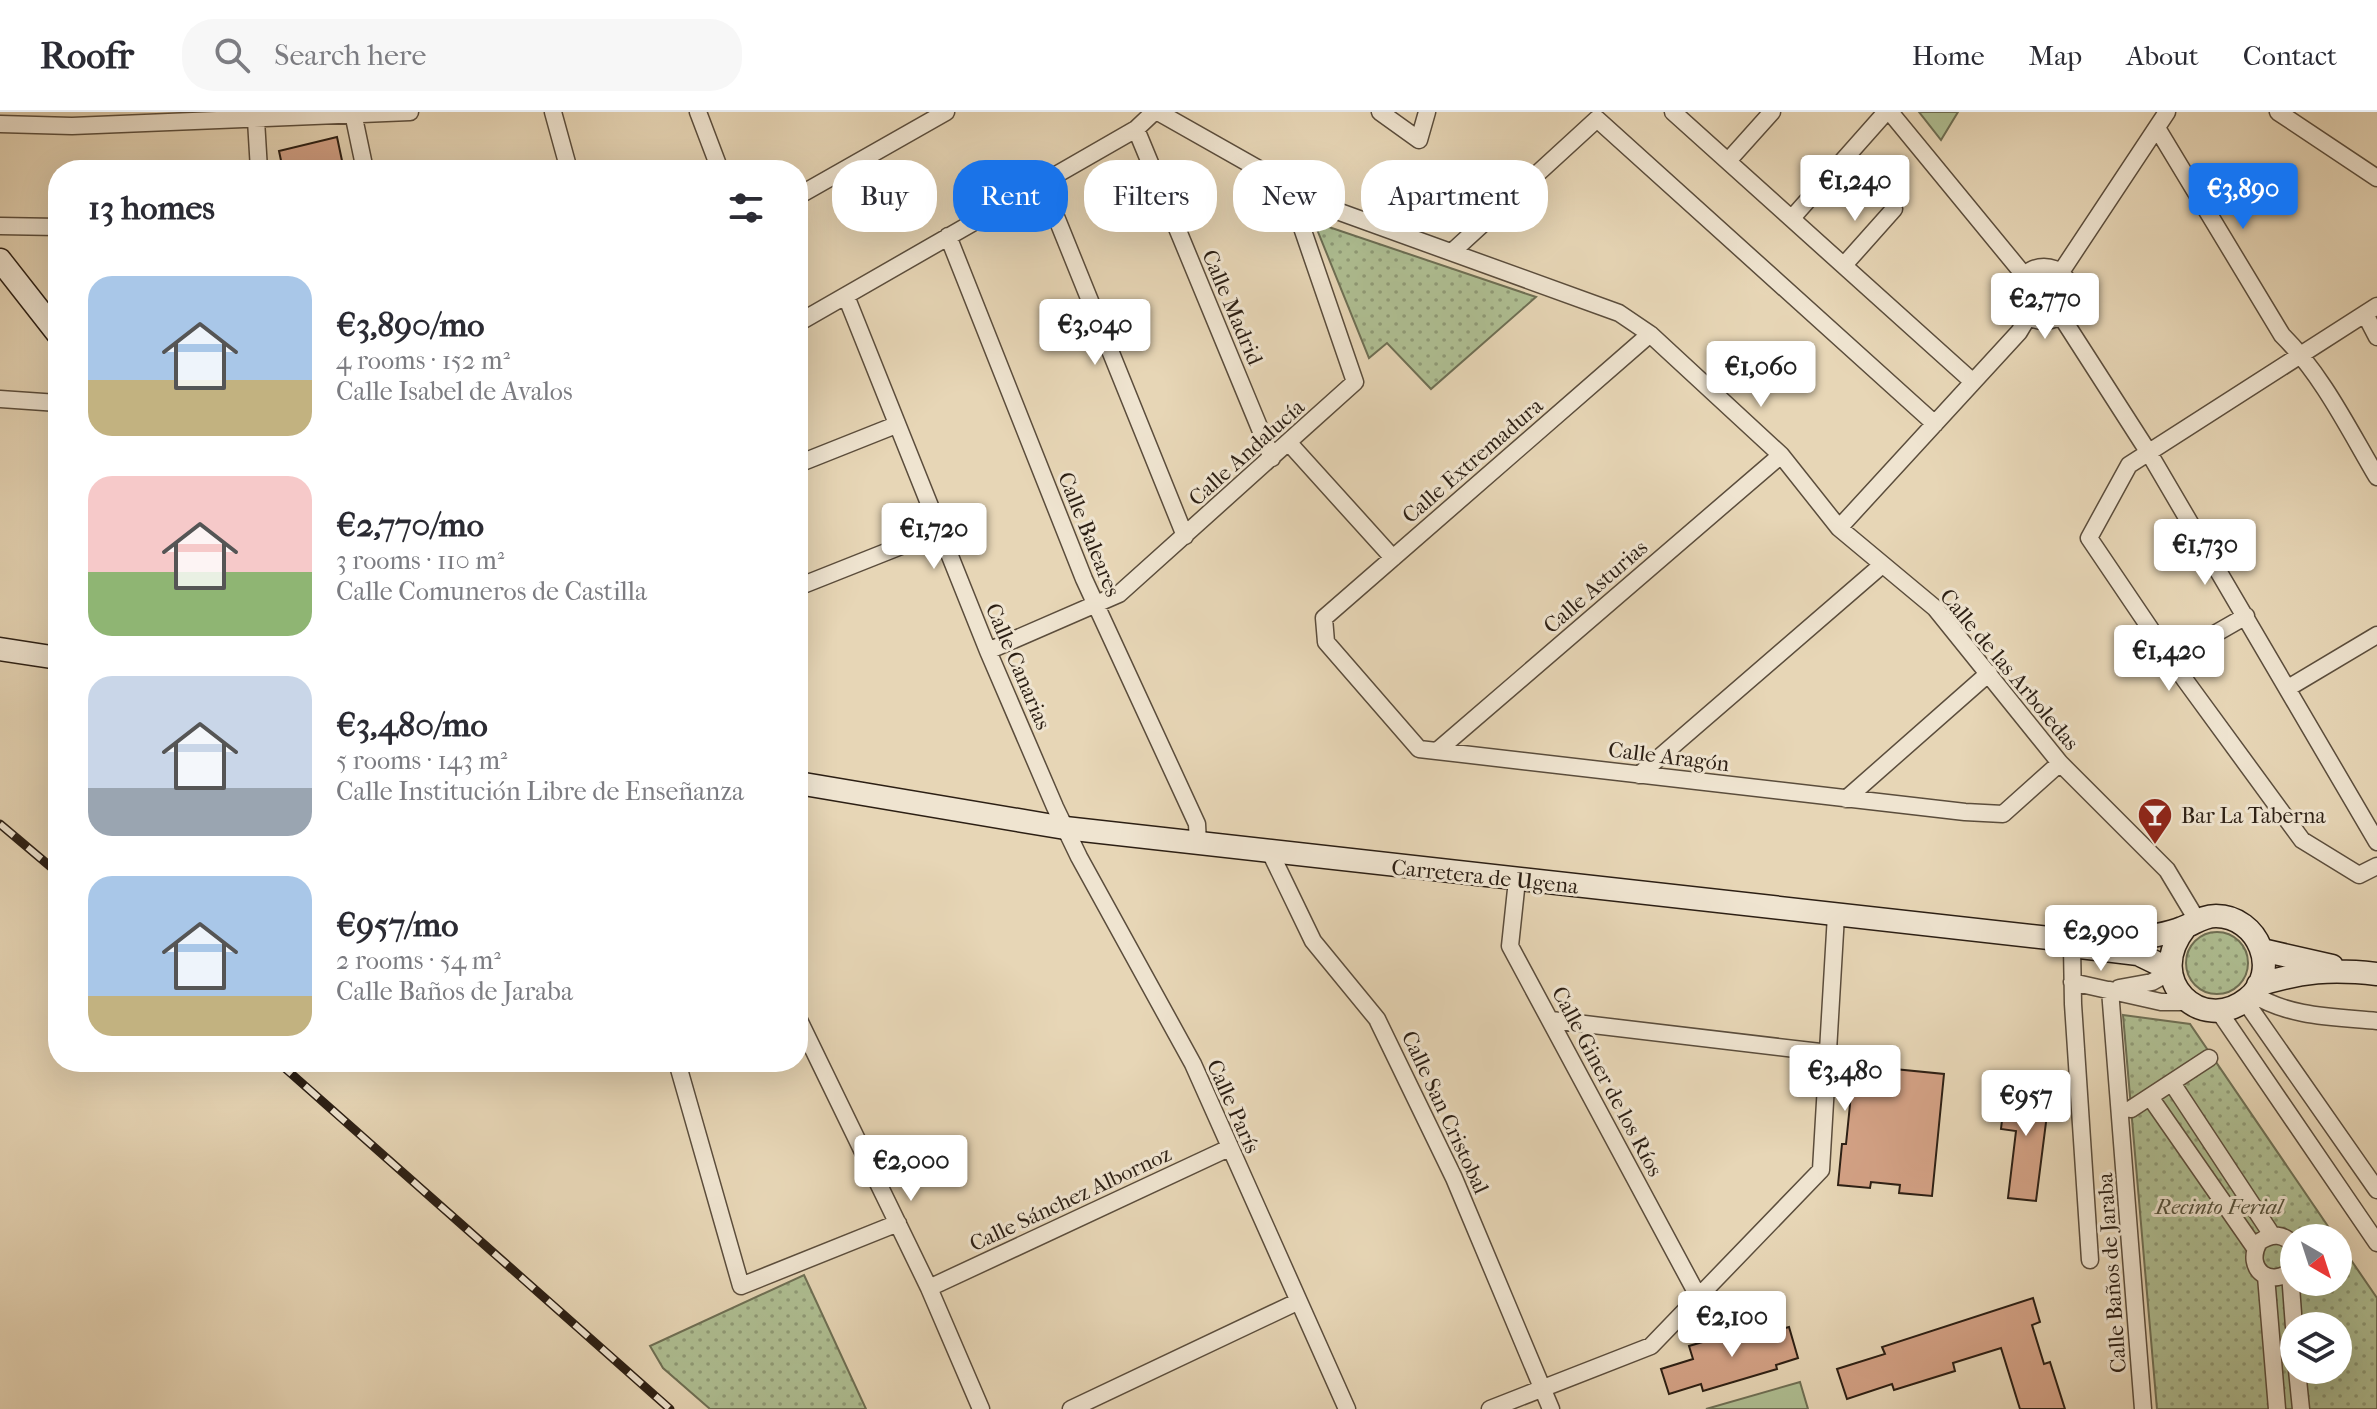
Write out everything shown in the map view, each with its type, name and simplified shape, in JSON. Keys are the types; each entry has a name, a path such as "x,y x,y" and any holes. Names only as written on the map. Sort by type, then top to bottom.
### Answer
{"main road":[{"path":"0,260 48,321"},
{"path":"0,649 48,656"},
{"name":"Carretera de Ugena","path":"808,785 1065,828 2049,938 2072,946 2138,954 2170,970"},
{"path":"2049,938 2150,937 2213,916 2229,917 2244,924 2255,935 2262,950 2264,962 2252,993"},
{"path":"2191,924 2175,940 2170,954 2170,970 2178,991 2189,1002 2203,1009 2232,1008 2252,993 2294,974 2344,971 2377,974"},
{"path":"2262,950 2321,961 2344,971"}],"street":[{"path":"0,124 72,119 256,120 300,115 410,112"},
{"path":"553,112 566,160"},
{"path":"698,112 716,160"},
{"path":"808,190 946,112"},
{"path":"1068,167 1136,129 1156,112"},
{"name":"Calle de las Arboledas","path":"1156,112 1240,160"},
{"path":"1380,112 1419,140 1427,112"},
{"path":"1673,112 1973,382"},
{"path":"1728,161 1772,112"},
{"path":"1792,218 1888,112 2024,275"},
{"path":"2061,272 2167,112"},
{"path":"2278,112 2377,178"},
{"path":"353,113 363,160"},
{"path":"1452,252 1597,119 1935,424"},
{"path":"256,120 258,160"},
{"path":"2157,128 2282,335 2322,383 2377,477"},
{"name":"Calle Madrid","path":"1136,129 1272,458"},
{"path":"1845,264 1894,209"},
{"name":"Calle de las Arboledas","path":"1345,214 1619,313 1650,334 1781,455 1839,528 1935,608 2060,763 2167,870 2191,924"},
{"path":"0,226 48,227"},
{"path":"808,317 955,232"},
{"path":"1062,232 1185,536"},
{"name":"Calle Andalucía","path":"988,651 1119,594 1355,382 1303,232"},
{"name":"Calle Baleares","path":"948,236 1096,606 1197,824 1198,844"},
{"path":"2046,266 2061,272 2067,278 2072,294 2061,316 2045,321 2028,317 2022,310 2017,292 2024,275 2046,266"},
{"name":"Calle Canarias","path":"846,296 988,651 1065,828"},
{"path":"2377,337 2371,310 2129,465 2089,538 2171,659 2302,840 2359,875 2377,866"},
{"path":"2061,316 2149,453 2377,842"},
{"path":"1839,528 2019,332 2028,317"},
{"name":"Calle Extremadura","path":"1324,618 1650,334"},
{"path":"0,399 48,402"},
{"path":"808,460 896,425"},
{"path":"1289,443 1393,558"},
{"name":"Calle Asturias","path":"1437,751 1781,455"},
{"path":"808,583 939,531"},
{"path":"1639,775 1882,565"},
{"path":"2171,659 2246,616"},
{"name":"Calle Aragón","path":"1324,618 1326,642 1419,749 1846,799 2003,814 2060,763"},
{"path":"2288,688 2377,635"},
{"path":"1846,799 1989,673"},
{"name":"Calle París","path":"1065,828 1193,1064 1347,1409"},
{"name":"Calle San Cristobal","path":"1270,852 1313,941 1377,1019 1454,1178 1551,1409"},
{"name":"Calle Giner de los Ríos","path":"1517,880 1510,946 1698,1296"},
{"path":"1490,1409 1651,1346 1821,1170 1836,915"},
{"path":"2072,946 2090,1260"},
{"path":"2110,990 2152,982 2170,970"},
{"path":"2072,982 2161,1002 2189,1002"},
{"name":"Calle Baños de Jaraba","path":"2110,990 2143,1409"},
{"path":"2252,993 2263,1000 2307,1014 2377,1021"},
{"path":"2252,993 2377,1190"},
{"path":"2218,1010 2377,1243"},
{"path":"1551,1020 1829,1053"},
{"path":"808,1038 929,1288 981,1409"},
{"path":"2131,1109 2209,1058"},
{"path":"680,1072 741,1286 898,1223"},
{"path":"2172,1083 2272,1235"},
{"path":"2150,1097 2255,1248"},
{"name":"Calle Sánchez Albornoz","path":"929,1288 1229,1148"},
{"path":"2277,1409 2266,1276 2255,1263 2255,1248 2272,1235 2280,1236"},
{"path":"2266,1276 2280,1276"},
{"path":"1071,1409 1297,1302"},
{"path":"2298,1384 2301,1409"}],"green space":[{"path":"1919,112 1958,112 1941,140"},
{"path":"1318,232 1344,232 1536,297 1431,389 1387,343 1369,358"},
{"path":"2217,932 2229,934 2239,941 2246,951 2246,975 2239,985 2229,992 2217,994 2205,992 2195,985 2188,975 2186,963 2188,951 2195,941 2205,934"},
{"name":"Recinto Ferial","path":"2123,1015 2190,1024 2326,1224 2280,1224 2280,1296 2352,1296 2352,1261 2377,1298 2377,1409 2157,1409"},
{"path":"804,1275 866,1409 710,1409 663,1368 650,1346"},
{"path":"1800,1382 1808,1409 1706,1409"}],"building":[{"path":"337,137 342,160 281,160 279,151"},
{"path":"1854,1065 1944,1074 1932,1196 1899,1193 1900,1185 1871,1182 1870,1188 1838,1185 1842,1144 1846,1144"},
{"path":"2006,1086 2050,1091 2036,1201 2008,1198 2016,1131 2001,1129"},
{"path":"2033,1298 2040,1322 2032,1325 2044,1364 2050,1362 2065,1409 2020,1409 2001,1348 1953,1363 1955,1371 1894,1390 1892,1384 1847,1399 1837,1369 1885,1354 1882,1347"},
{"path":"1764,1324 1767,1333 1789,1327 1798,1358 1776,1365 1777,1369 1703,1391 1701,1384 1669,1394 1661,1369 1693,1359 1689,1346"}],"railway":[{"path":"0,824 48,865"},
{"path":"289,1072 670,1409"}],"place":[{"name":"Bar La Taberna","path":"2155,846"}]}
